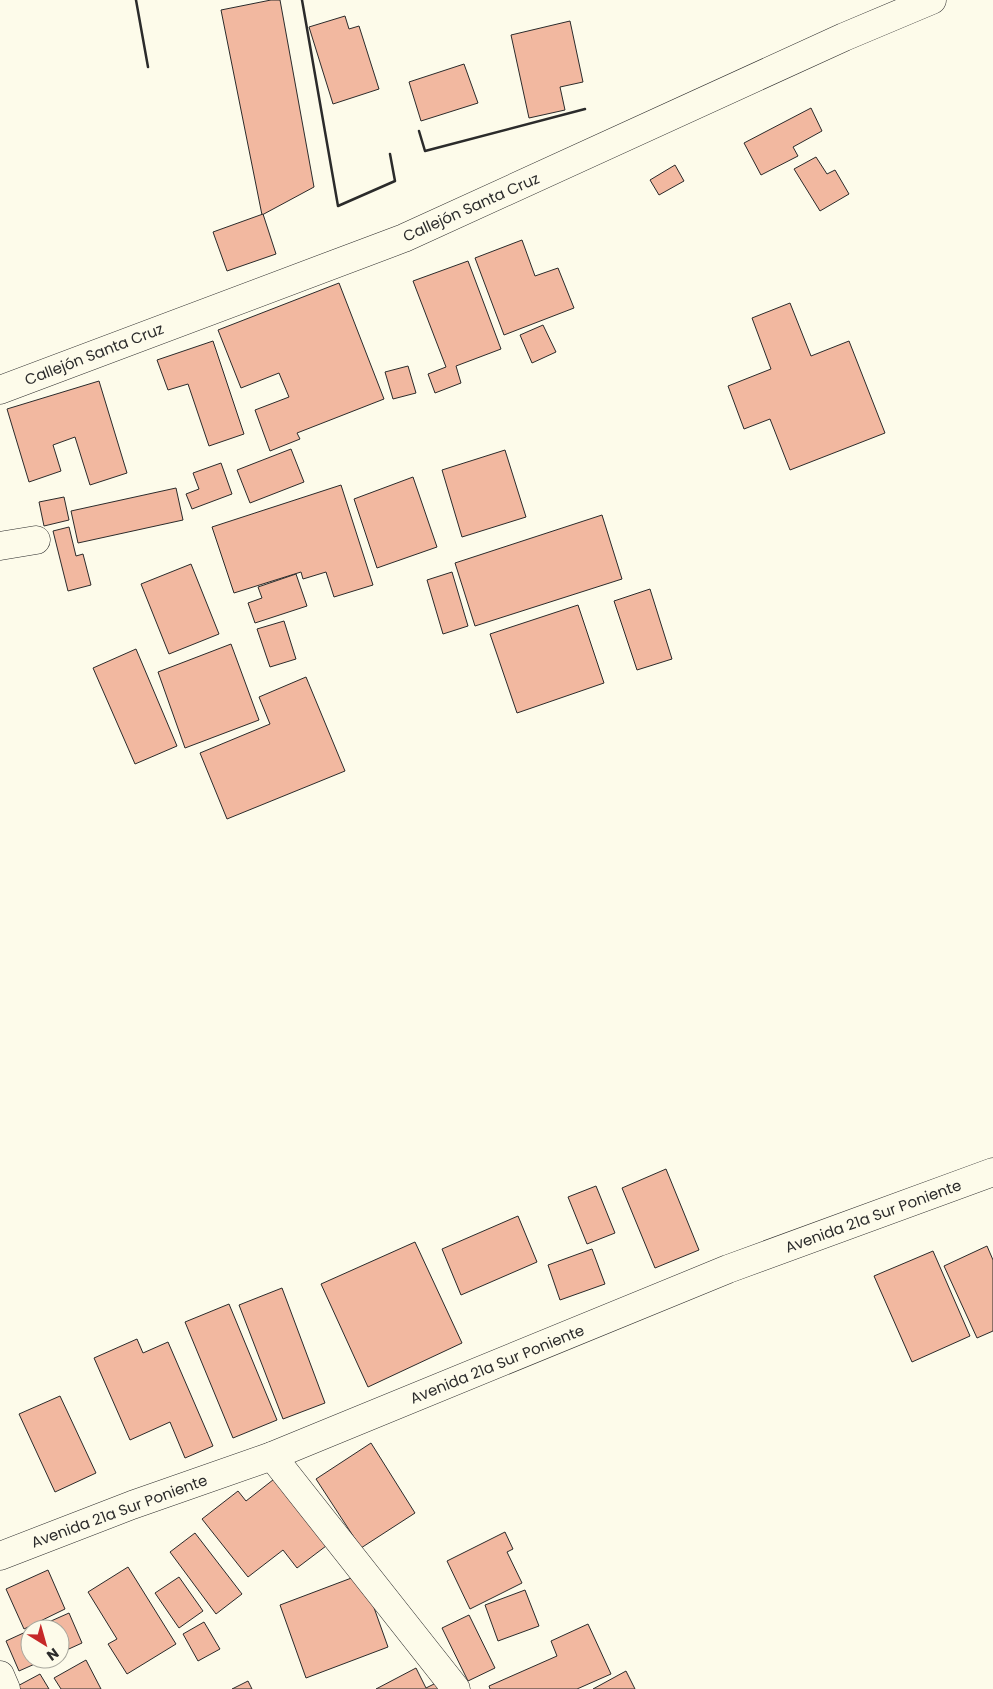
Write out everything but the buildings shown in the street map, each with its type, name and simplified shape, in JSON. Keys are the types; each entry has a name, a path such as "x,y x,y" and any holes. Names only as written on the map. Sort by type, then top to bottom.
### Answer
{"street":[{"name":"Callejón Santa Cruz","path":"0,390 404,238 844,37 932,0"},
{"path":"0,546 36,540"},
{"name":"Avenida 21a Sur Poniente","path":"0,1556 132,1505 272,1456 728,1269 993,1172"},
{"path":"272,1456 456,1689"},
{"path":"0,1675 6,1689"}],"wall":[{"path":"136,0 148,67"},
{"path":"302,0 338,206 395,181 390,154"},
{"path":"419,131 425,151 585,109"}]}
